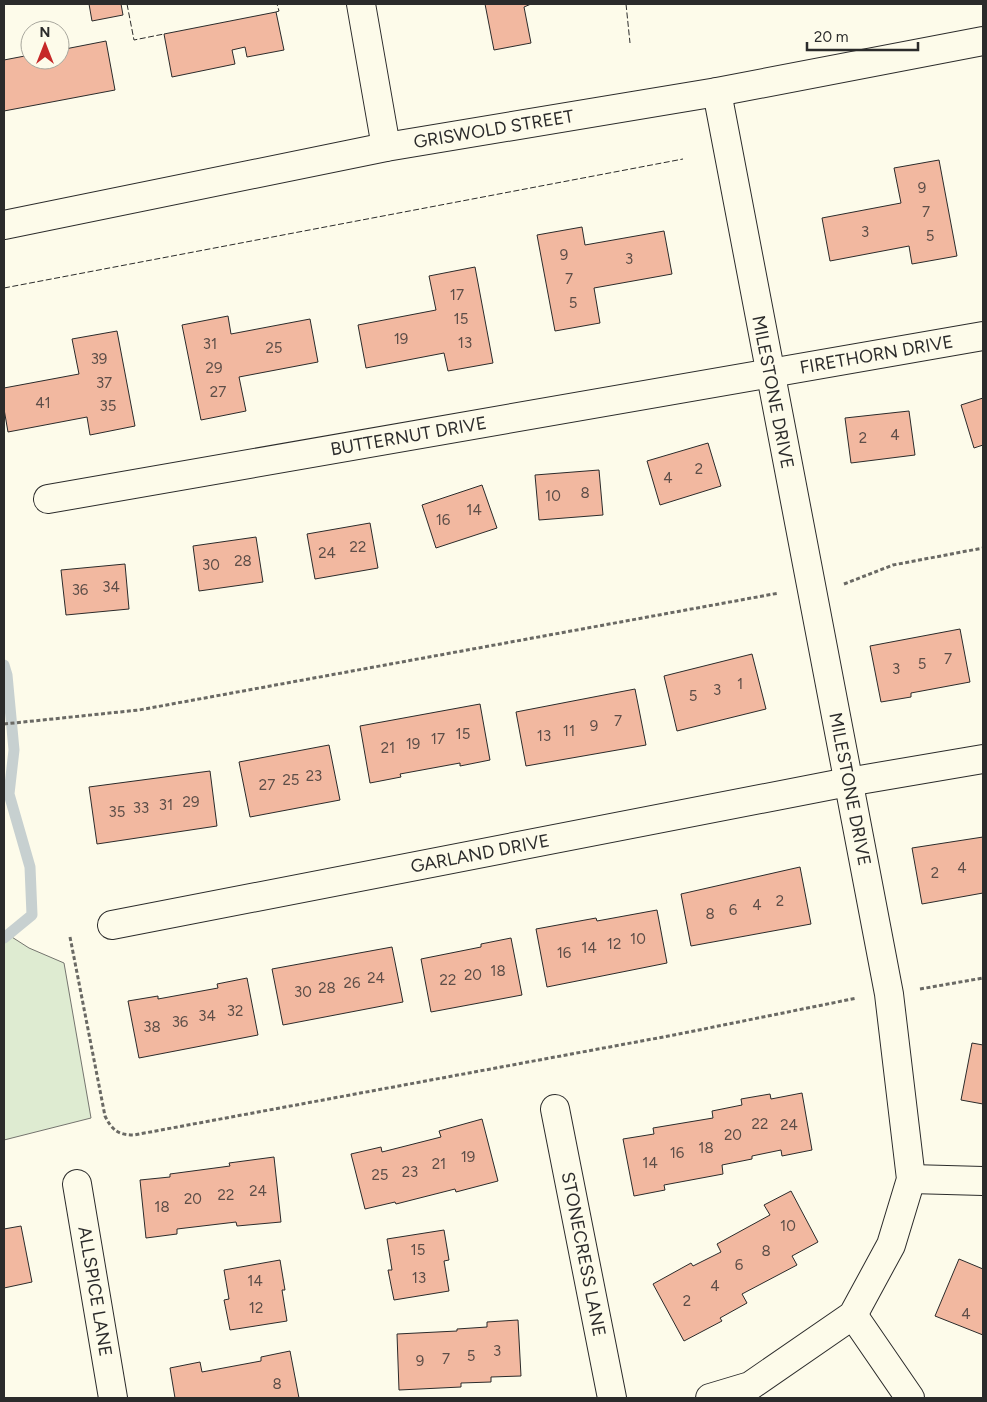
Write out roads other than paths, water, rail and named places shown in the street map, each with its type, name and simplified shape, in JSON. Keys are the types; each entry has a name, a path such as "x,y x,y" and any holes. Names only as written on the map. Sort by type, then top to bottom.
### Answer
{"street":[{"path":"360,4 386,148"},
{"name":"GRISWOLD STREET","path":"4,225 386,148 717,92 983,41"},
{"name":"MILESTONE DRIVE","path":"710,1398 750,1386 853,1315 891,1245 911,1179 889,994 717,92"},
{"name":"FIRETHORN DRIVE","path":"770,374 983,336"},
{"name":"BUTTERNUT DRIVE","path":"48,499 770,374"},
{"name":"GARLAND DRIVE","path":"112,925 848,782 983,759"},
{"name":"STONECRESS LANE","path":"555,1109 612,1398"},
{"path":"911,1179 983,1181"},
{"name":"ALLSPICE LANE","path":"77,1184 114,1398"},
{"path":"853,1315 910,1398"}],"waterway":[{"path":"4,665 7,675 14,750 9,794 30,867 32,915 4,938"}]}
